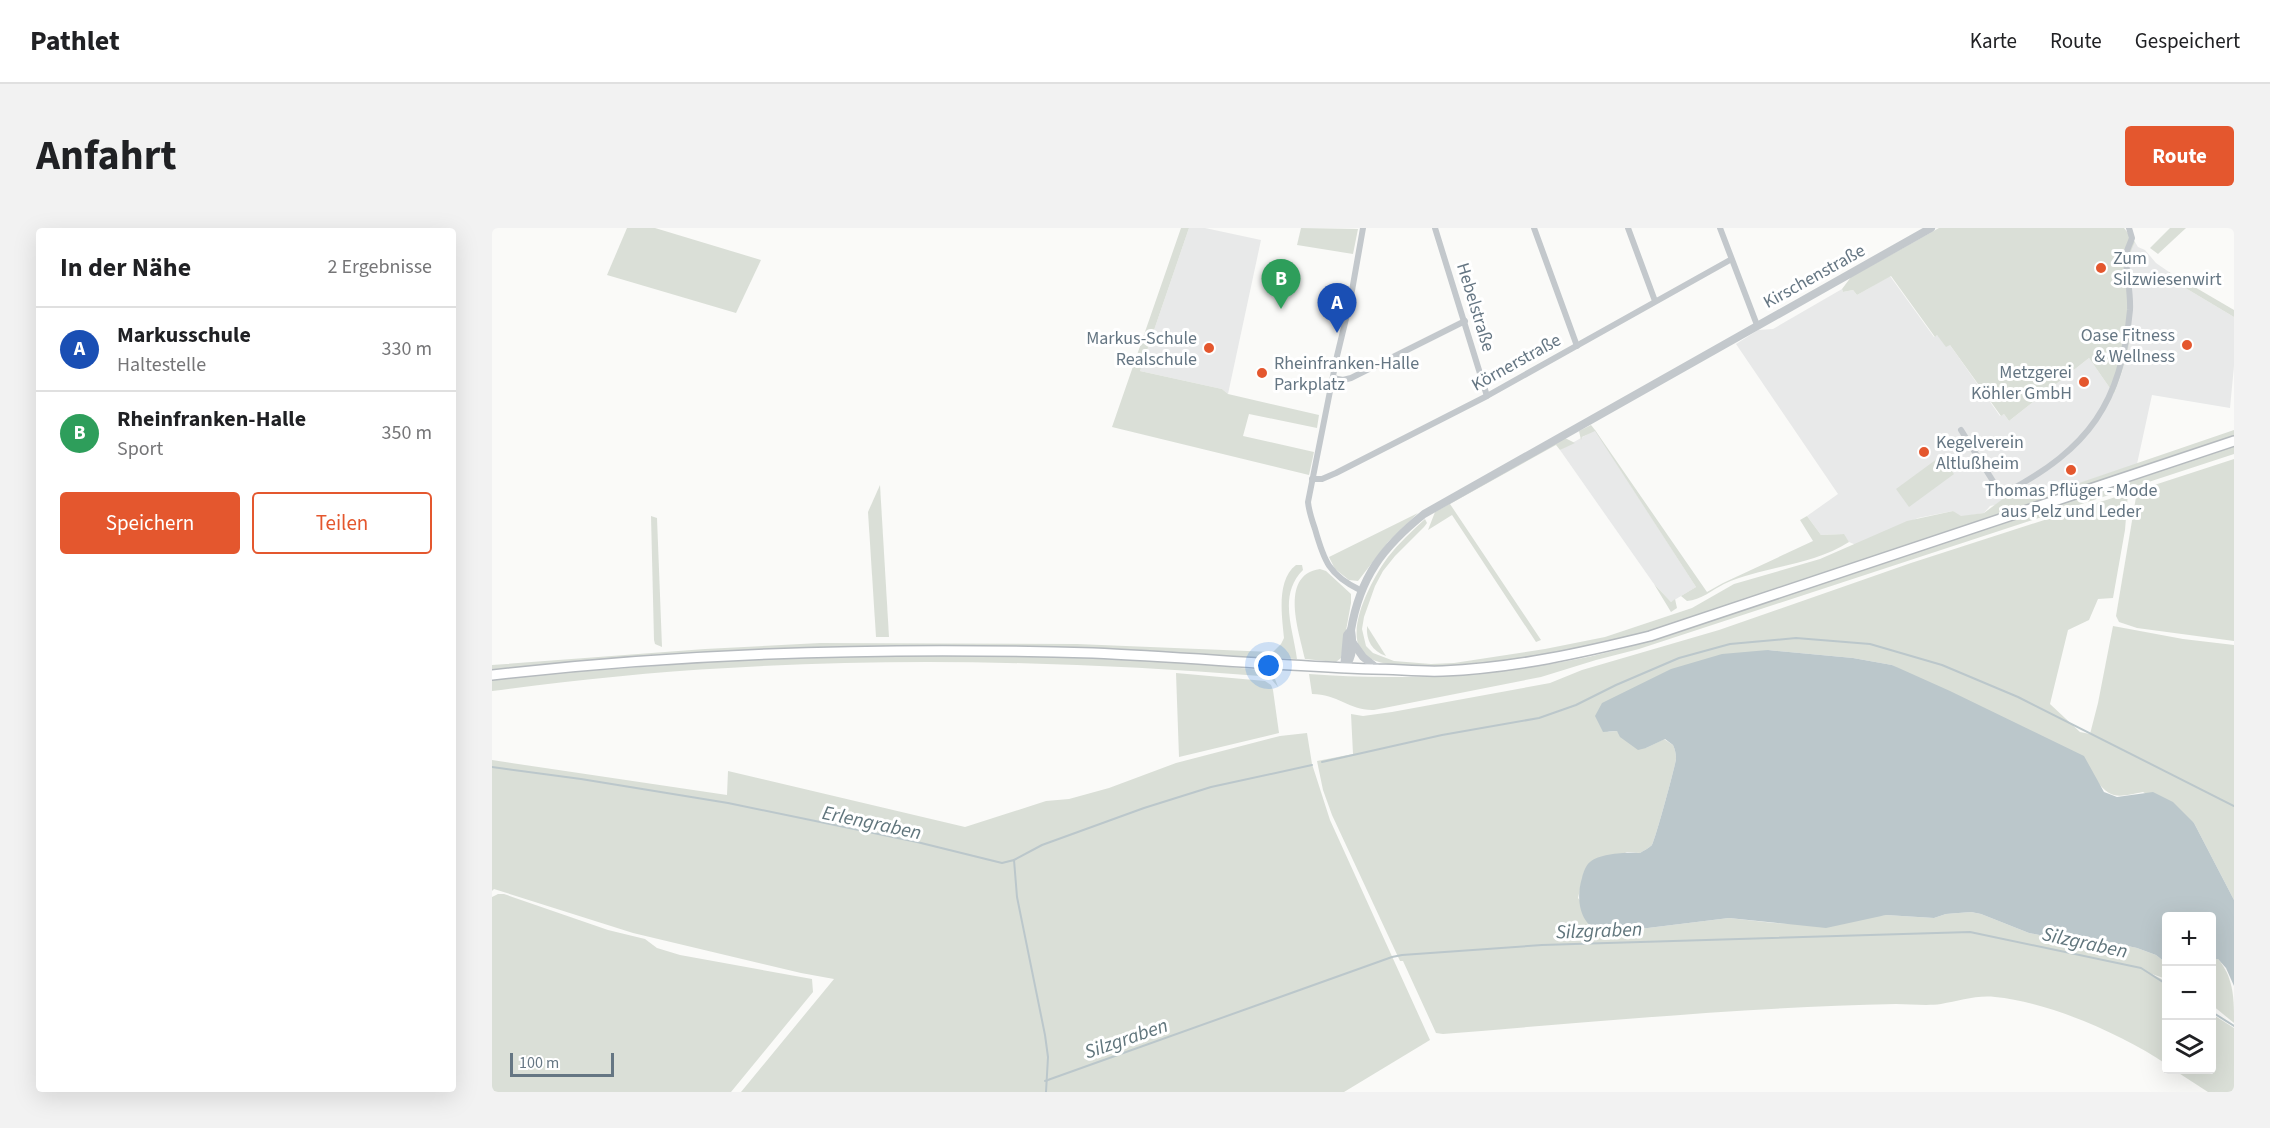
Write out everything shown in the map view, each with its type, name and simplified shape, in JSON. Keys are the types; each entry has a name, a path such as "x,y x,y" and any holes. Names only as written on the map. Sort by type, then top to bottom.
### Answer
{"main road":[{"path":"492,675 656,660 837,651 971,650 1091,653 1344,668 1442,671 1553,659 1650,636 2234,441"}],"street":[{"path":"1360,590 1331,571 1324,559 1309,512 1312,479 1363,228"},
{"name":"Hebelstraße","path":"1435,228 1466,321 1487,396"},
{"path":"1534,228 1576,346"},
{"path":"1629,228 1654,301"},
{"path":"1720,228 1757,325"},
{"path":"1960,430 1996,486 2007,492 2046,469 2086,435 2108,400 2115,381 2126,333 2130,294 2126,253 2132,234 2129,228"},
{"name":"Kirschenstraße","path":"1344,668 1347,635 1351,630 1360,590 1394,540 1424,514 1926,229"},
{"name":"Körnerstraße","path":"1312,479 1322,479 1336,473 1487,396 1731,260"},
{"path":"1333,378 1351,378 1466,321"},
{"path":"1344,668 1350,661 1353,643 1351,630"},
{"path":"1353,643 1358,652 1378,669"}],"shaded area":[{"path":"627,228 655,228 761,260 736,313 607,275"},
{"path":"1181,228 1189,228 1140,371 1222,389 1228,394 1319,415 1317,428 1249,414 1243,436 1314,452 1309,475 1112,427"},
{"path":"1189,228 1205,228 1261,240 1228,394 1222,389 1140,371"},
{"path":"1301,228 1358,229 1353,254 1297,245"},
{"path":"1939,228 2124,228 2135,242 2130,253 2127,274 2130,338 2125,363 2114,394 2089,358 2009,421 2004,414 2001,416 1950,345 1946,347 1937,335 1935,337 1891,276 1857,295 1853,290 1843,292 1842,289 1851,277"},
{"path":"2170,228 2186,228 2158,254 2150,248"},
{"path":"2135,242 2156,263 2169,272 2167,277 2234,317 2234,366 2230,408 2152,395 2137,464 2041,496 1990,506 1984,513 1960,517 1953,511 1918,518 1856,545 1849,542 1843,534 1821,535 1807,516 1838,494 1736,344 1758,330 1773,329 1842,289 1843,292 1853,290 1857,295 1890,276 1934,337 1937,335 1950,345 2000,416 2004,414 2009,421 2089,358 2114,394 2122,372 2130,333 2125,271 2128,255"},
{"path":"2169,272 2234,310 2234,317 2167,277"},
{"path":"1591,425 1707,592 1813,541 1800,520 1807,516 1821,535 1844,534 1849,542 1835,550 1804,561 1739,578 1702,597 1687,601 1681,596 1696,587 1595,431 1582,437 1581,440 1579,431"},
{"path":"1595,430 1696,587 1671,602 1654,584 1560,450"},
{"path":"2234,430 2234,438 1723,610 1597,647 1494,663 1438,667 1413,666 1388,664 1369,658 1360,649 1357,637 1357,623 1361,608 1374,579 1392,552 1425,519 1427,523 1424,527 1383,571 1375,586 1362,629 1366,646 1373,653 1394,661 1454,663 1605,637 1692,608 1734,584 1820,559 1907,521 1953,511 1961,516 1984,513 2008,495 2025,486 2041,496"},
{"path":"1565,438 1575,443 1560,450 1556,445 1450,504 1541,640 1536,642 1452,515 1428,530 1435,512"},
{"path":"2234,446 2234,454 1639,649 1541,677 1374,710 1358,708 1329,697 1312,694 1309,674 1376,677 1444,676 1512,670 1618,650"},
{"path":"1941,456 1954,474 1909,507 1896,489"},
{"path":"2234,459 2234,641 2137,628 2119,622 2116,616 2139,490"},
{"path":"880,485 889,637 876,637 868,512"},
{"path":"2128,493 2125,530 2113,598 2098,599 2089,620 2068,630 2050,704 2080,732 2090,734 2113,626 2183,639 2234,645 2234,900 2194,823 2143,792 2117,796 2107,792 2097,781 1892,665 1853,658 1768,650 1607,732 1617,731 1646,748 1664,739 1673,745 1676,759 1652,845 1640,853 1627,852 1584,872 1578,898 1607,933 1729,918 1805,924 1886,915 1934,918 1946,914 1971,912 2029,933 2049,937 2077,935 2137,948 2162,960 2162,978 2149,973 2162,979 2162,1062 2107,1031 2061,1012 1995,997 1974,998 1936,1005 1783,1008 1436,1033 1332,815 1323,790 1317,761 1353,754 1351,714 1363,716 1392,712 1550,683 1582,670 1719,630 1911,563"},
{"path":"1418,513 1388,542 1358,581 1349,580 1335,569 1329,557"},
{"path":"651,516 657,518 662,647 655,644 654,640"},
{"path":"1296,565 1302,565 1303,570 1291,590 1289,612 1297,659 1153,653 919,649 492,671 492,665 820,643 1077,644 1273,652 1284,638 1283,589 1285,580"},
{"path":"1320,569 1326,571 1351,594 1341,658 1336,662 1305,659 1296,621 1295,594 1299,582 1307,574"},
{"path":"1654,584 1671,602 1675,599 1677,608 1671,612"},
{"path":"1367,626 1386,656 1371,645"},
{"path":"1032,655 1177,662 1272,671 1278,687 1272,680 1260,676 1194,671 1061,664 927,662 698,670 610,677 492,691 492,680 769,658"},
{"path":"1176,673 1265,681 1271,685 1273,690 1279,733 1179,757"},
{"path":"1307,733 1312,764 1330,820 1430,1040 1344,1092 741,1092 834,979 633,933 494,889 492,891 492,760 727,795 728,771 965,827 1046,801 1069,799 1109,788 1176,763 1280,736"},
{"path":"504,894 608,930 645,939 657,948 680,955 812,979 813,992 731,1092 492,1092 492,897"},
{"path":"2216,959 2223,966 2230,981 2234,1023 2216,1008"},
{"path":"2216,1017 2234,1028 2234,1092 2208,1092 2180,1074 2216,1074"}],"water":[{"path":"1768,650 1853,658 1892,665 2084,756 2104,792 2117,797 2153,792 2173,802 2194,823 2234,900 2234,986 2226,968 2216,959 2216,912 2162,912 2162,960 2137,948 2077,935 2049,937 2029,933 1971,912 1946,914 1934,918 1886,915 1826,928 1729,918 1607,933 1598,931 1585,920 1580,904 1580,887 1586,867 1600,857 1640,853 1652,845 1676,759 1673,745 1665,739 1638,750 1620,737 1617,731 1603,732 1595,716 1602,703 1671,669 1722,654"}],"waterway":[{"path":"1322,762 1442,735 1539,718 1576,705 1679,658 1730,644 1796,638 1870,644 1942,665 2018,697 2234,806"},
{"path":"1014,860 1042,845 1144,808 1211,787 1312,765"},
{"name":"Erlengraben","path":"492,767 728,803 917,842 1002,863 1014,860 1017,897 1045,1035 1048,1057 1046,1092"},
{"name":"Silzgraben","path":"1045,1081 1402,955 1542,945 1970,932 2141,968 2162,981"},
{"name":"Silzgraben","path":"2216,1015 2234,1026"}],"place":[{"name":"Zum Silzwiesenwirt","path":"2101,268"},
{"name":"Rheinfranken-Halle","path":"1281,309"},
{"name":"Markusschule","path":"1337,333"},
{"name":"Oase Fitness & Wellness","path":"2187,345"},
{"name":"Markus-Schule Realschule","path":"1209,348"},
{"name":"Rheinfranken-Halle Parkplatz","path":"1262,373"},
{"name":"Metzgerei Köhler GmbH","path":"2084,382"},
{"name":"Kegelverein Altlußheim","path":"1924,452"},
{"name":"Thomas Pflüger - Mode aus Pelz und Leder","path":"2071,470"}]}
